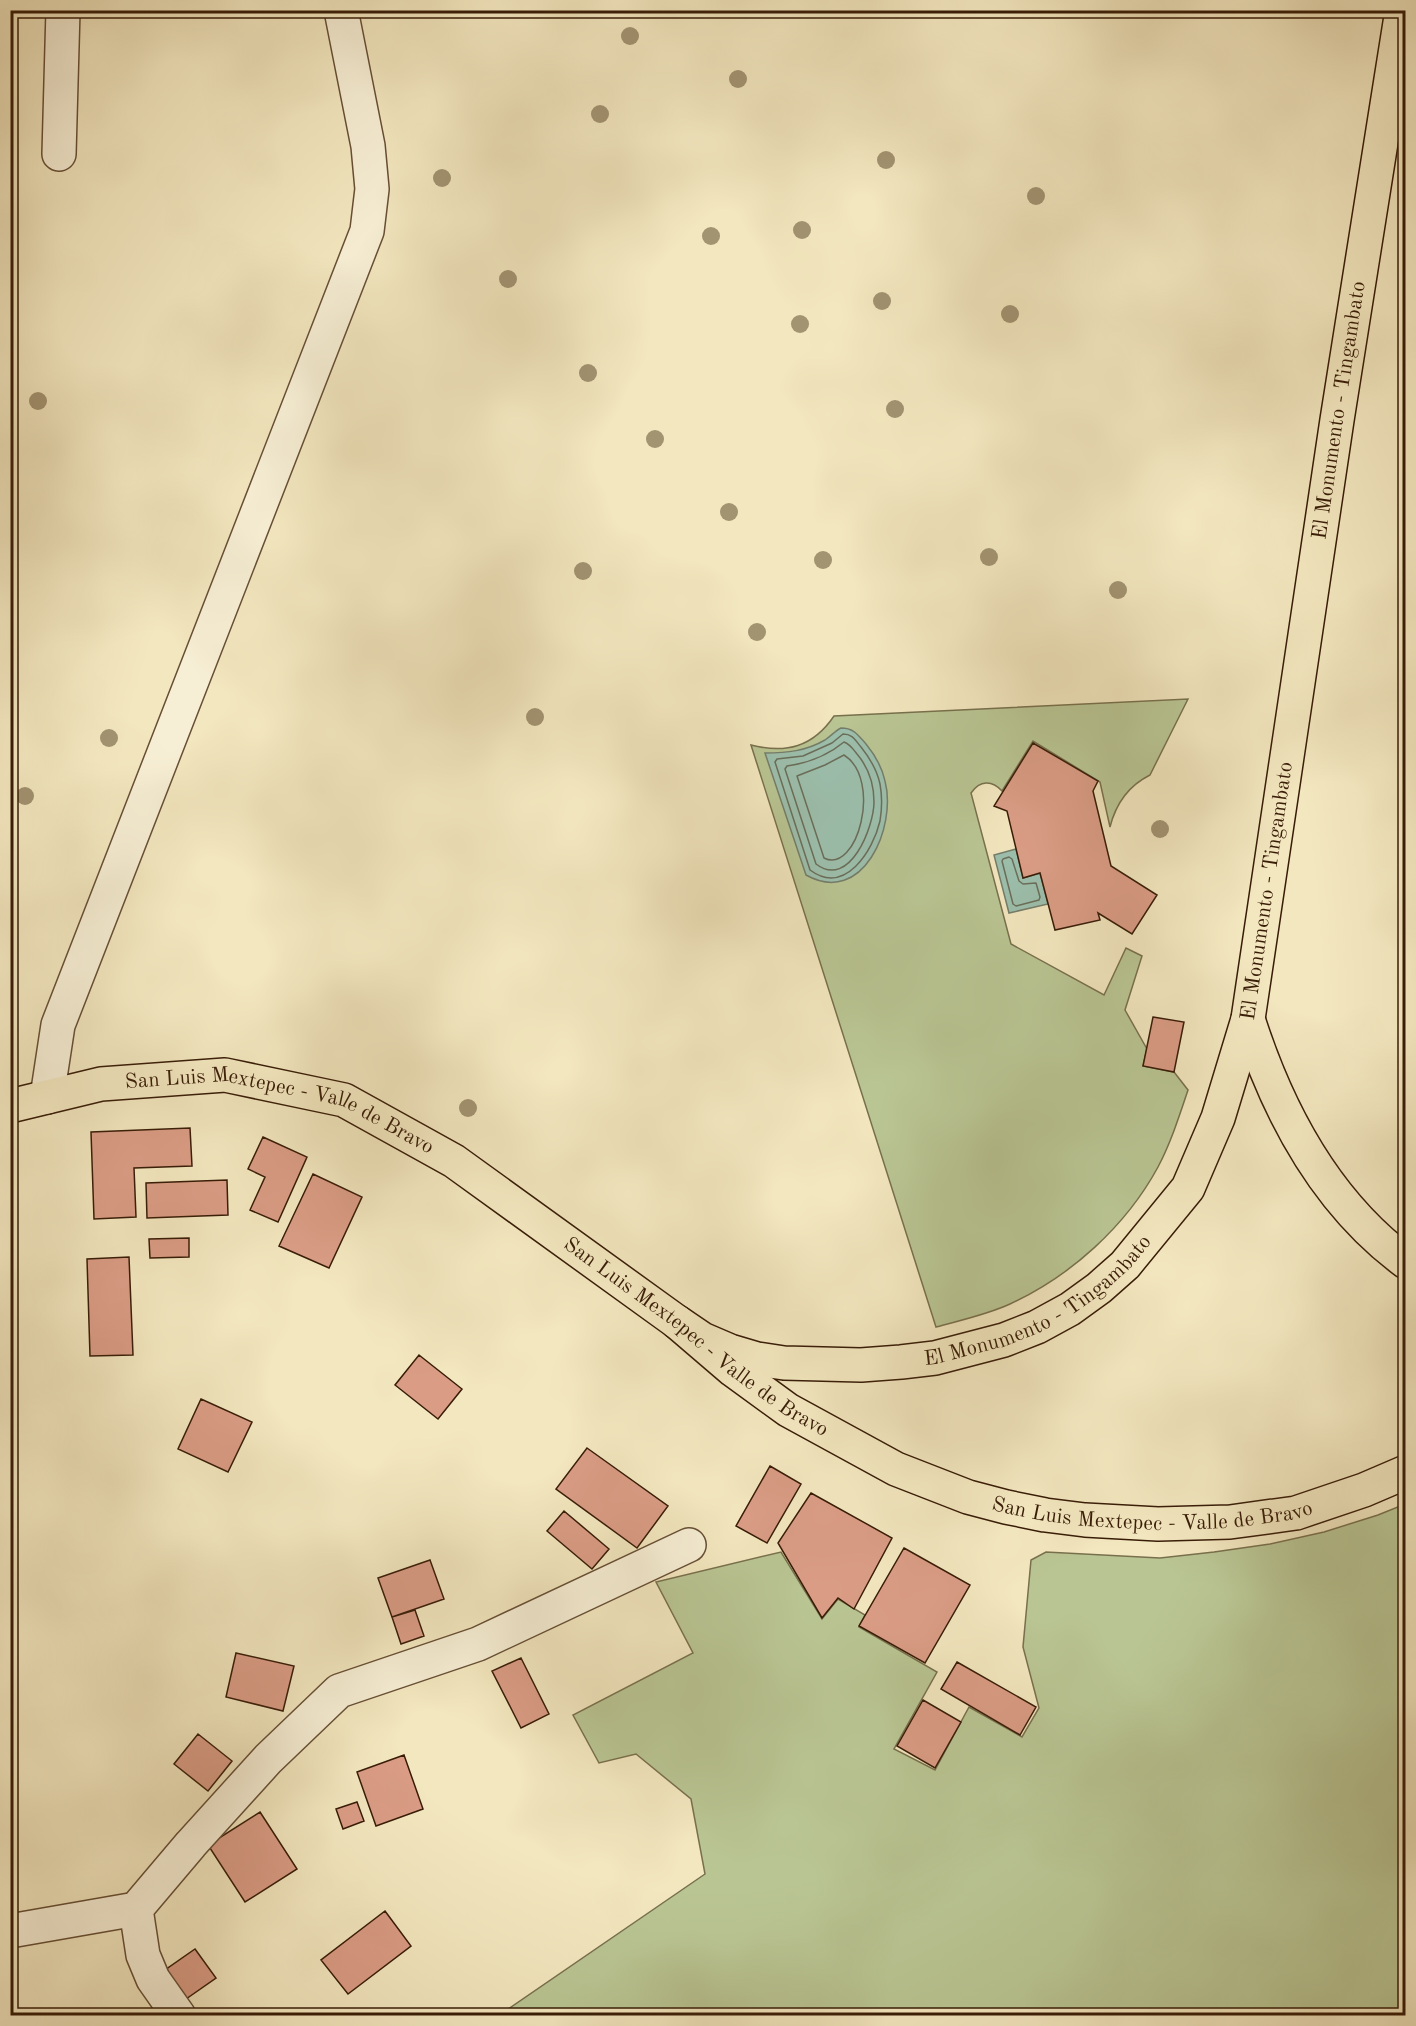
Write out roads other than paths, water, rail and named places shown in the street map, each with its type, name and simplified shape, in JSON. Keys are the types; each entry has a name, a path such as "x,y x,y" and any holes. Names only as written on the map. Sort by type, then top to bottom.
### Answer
{"main road":[{"name":"El Monumento - Tingambato","path":"677,1322 702,1339 730,1351 757,1359 784,1363 861,1365 935,1358 1004,1340 1037,1327 1070,1309 1099,1288 1125,1265 1188,1188 1218,1118 1248,1019 1335,431 1401,10"},
{"path":"1248,1019 1270,1083 1282,1110 1307,1153 1335,1192 1367,1228 1406,1262"},
{"name":"San Luis Mextepec - Valle de Bravo","path":"10,1106 100,1084 225,1075 344,1100 454,1161 677,1322 733,1370 788,1410 862,1451 931,1484 968,1497 1026,1511 1085,1520 1158,1524 1230,1522 1296,1512 1364,1490 1406,1472"}],"street":[{"path":"59,154 63,10"},
{"path":"47,1097 58,1025 367,231 372,189 368,146 341,10"},
{"path":"10,1931 136,1909 268,1759 339,1691 478,1644 689,1545"},
{"path":"136,1909 143,1955 153,1979 179,2016"}],"water":[{"path":"841,728 849,729 858,735 880,766 885,781 886,820 871,857 859,871 844,880 826,882 806,875 765,753 789,752 811,747"},
{"path":"1016,849 1023,878 1040,873 1048,904 1009,913 994,855"}]}
